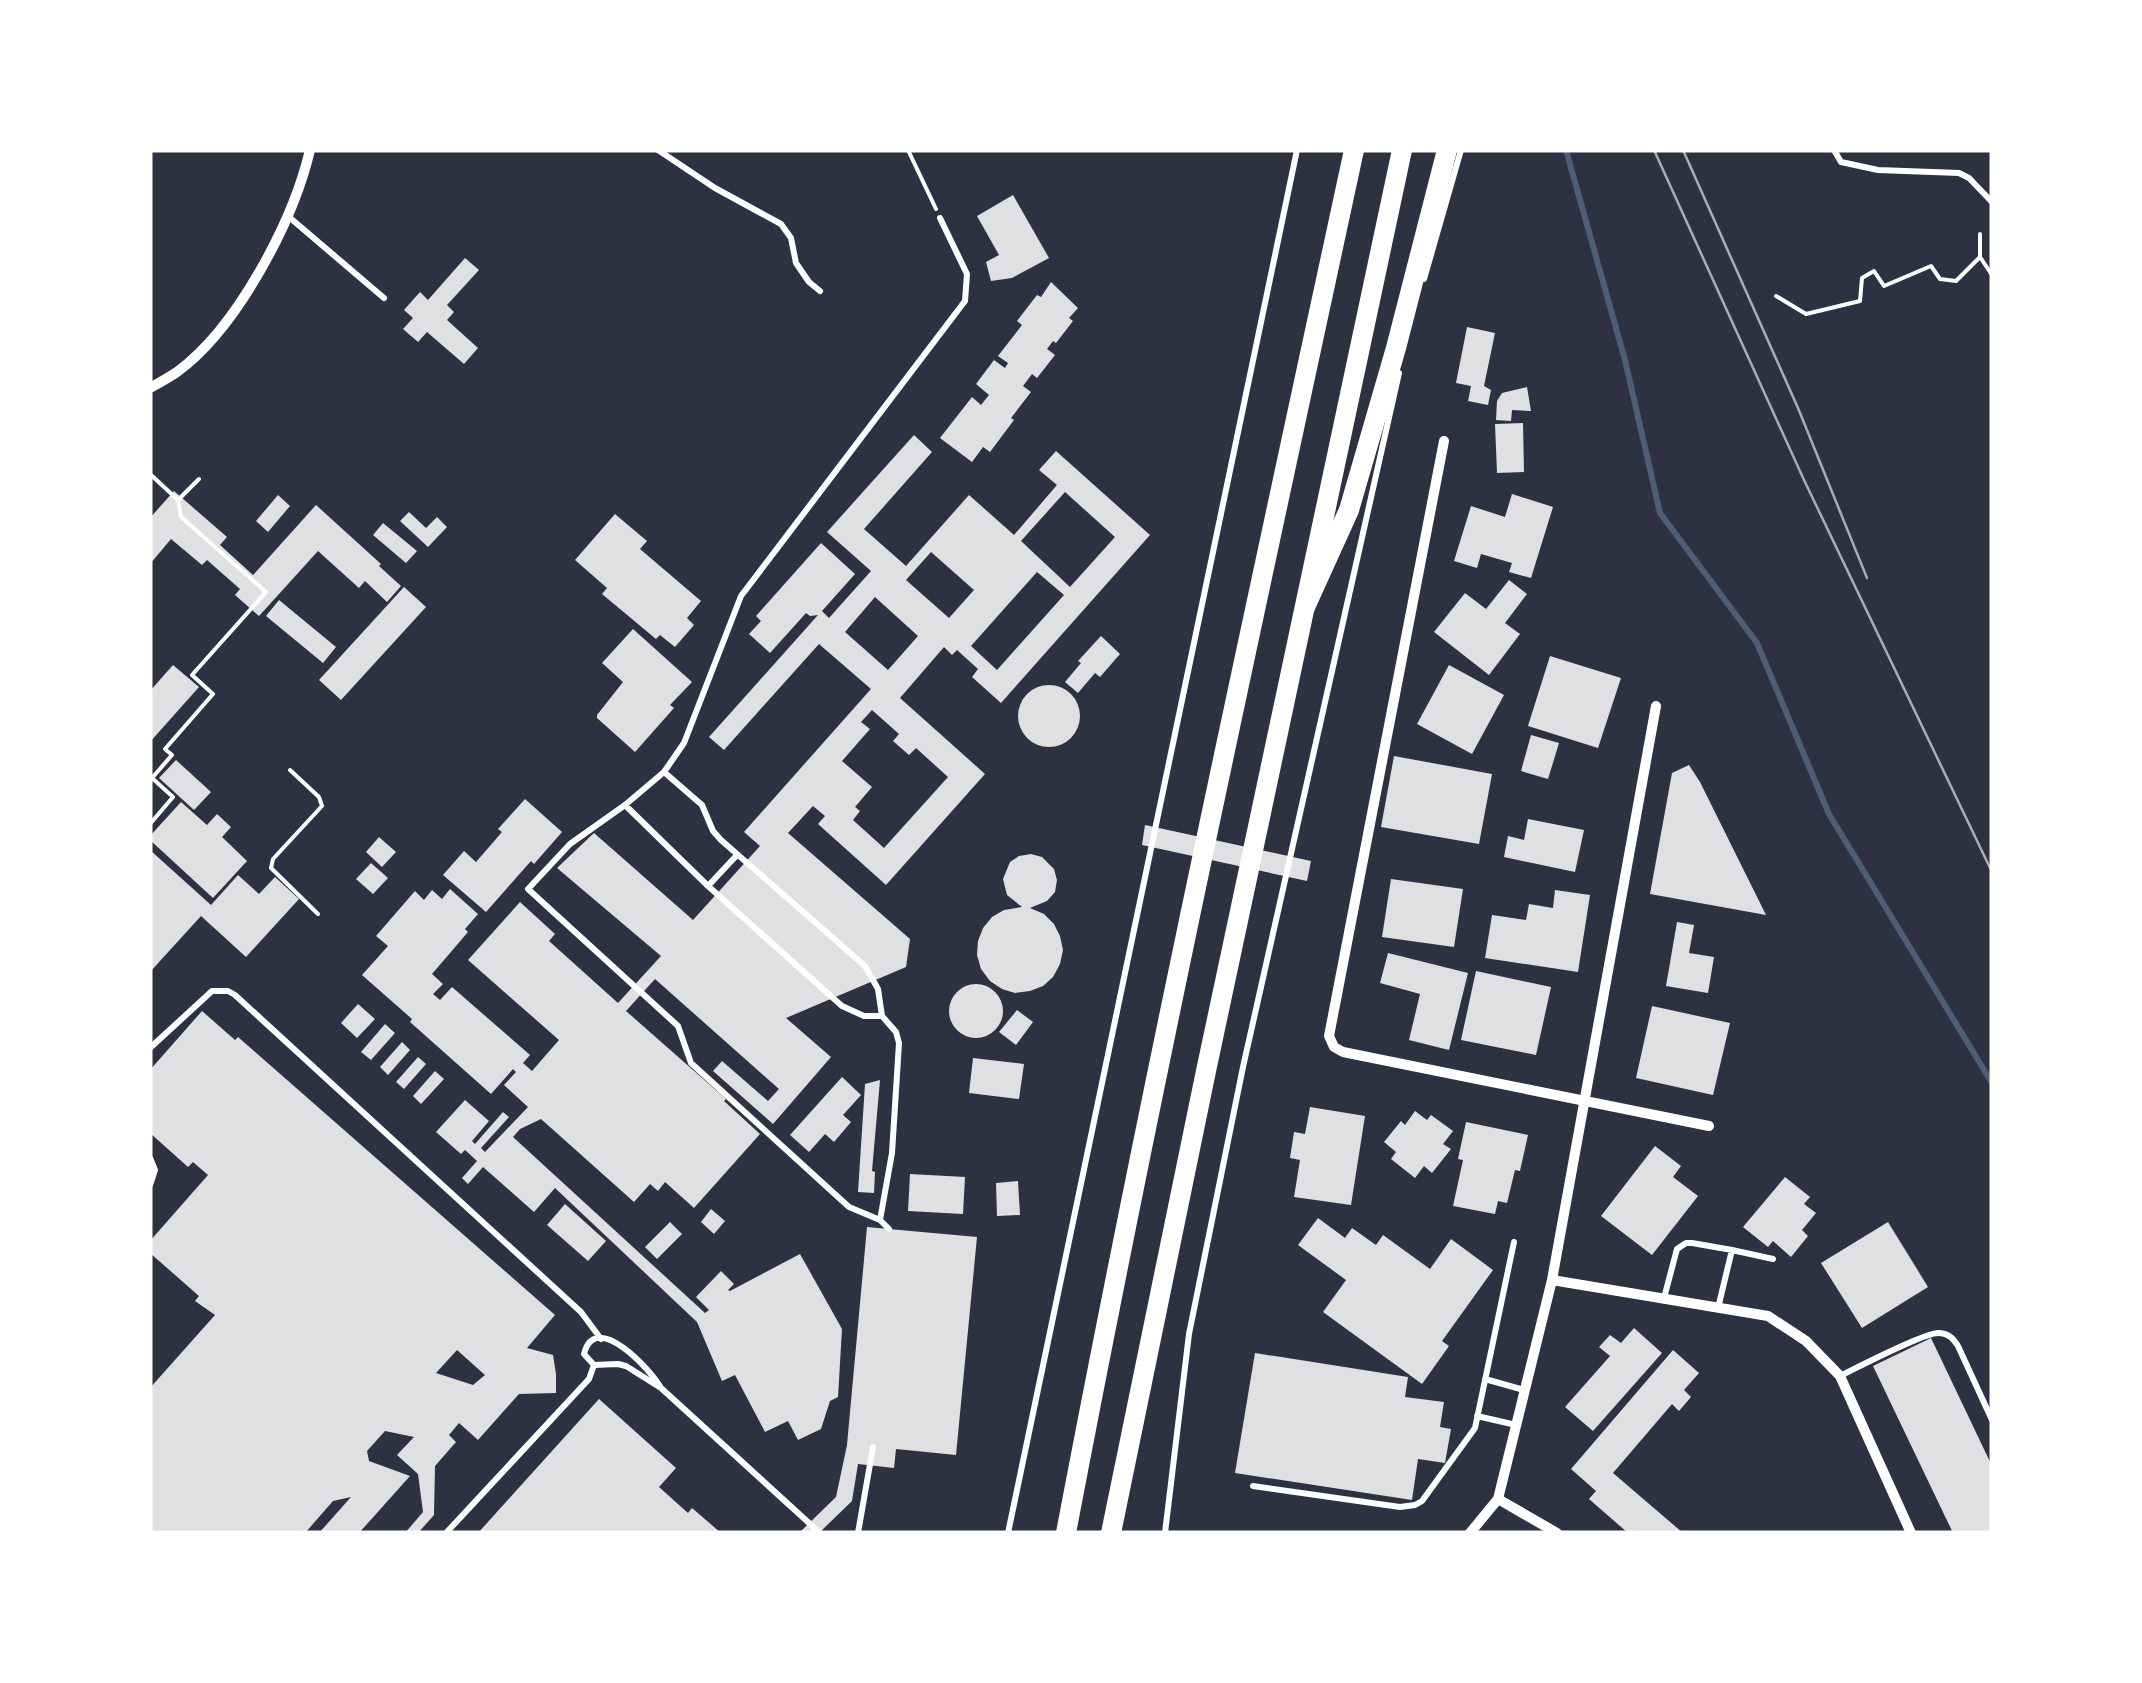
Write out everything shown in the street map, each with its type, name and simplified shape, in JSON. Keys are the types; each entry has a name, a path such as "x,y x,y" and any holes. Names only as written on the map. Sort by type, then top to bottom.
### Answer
{"highway":[{"path":"1066,1533 1354,150"},
{"path":"1114,1529 1402,150"},
{"path":"1305,607 1349,510 1447,150"}],"street":[{"path":"150,388 178,372 214,337 269,255 289,217 310,150"},
{"path":"1444,441 1329,1036 1343,1052 1710,1126"},
{"path":"1470,1533 1498,1499 1552,1280 1656,706"},
{"path":"1552,1280 1768,1316 1806,1341 1840,1376 1911,1533"},
{"path":"1498,1499 1558,1533"}],"lane":[{"path":"658,150 781,224 791,238 796,263 820,290"},
{"path":"1008,1533 1297,150"},
{"path":"1423,283 1460,150"},
{"path":"1834,150 1841,162 1878,170 1958,174 1969,178 1992,202"},
{"path":"289,217 384,298"},
{"path":"890,1230 880,1220 849,1207 692,1063 678,1026 528,889 570,844 664,772 684,743 741,596 965,301 967,274 940,218"},
{"path":"1165,1533 1189,1334 1244,1066 1361,536 1418,302"},
{"path":"1349,510 1361,536"},
{"path":"664,772 702,805 713,831 737,855 865,966 878,990 882,1016 896,1032 899,1043 892,1152 880,1220"},
{"path":"625,805 708,886 842,1006 864,1016 882,1016"},
{"path":"708,886 737,855"},
{"path":"150,1048 212,991 228,990 581,1312 602,1339"},
{"path":"150,1158 155,1170 150,1186"},
{"path":"1254,1486 1400,1507 1415,1505 1427,1496 1471,1436 1478,1416 1514,1242"},
{"path":"1664,1299 1674,1255 1681,1245 1692,1243 1773,1259"},
{"path":"1718,1308 1732,1250"},
{"path":"1840,1376 1929,1335 1946,1334 1958,1346 1992,1420"},
{"path":"660,1388 654,1376 611,1340 588,1343 584,1348 584,1354 594,1365 626,1366 660,1388 820,1533"},
{"path":"446,1533 589,1379 594,1365"},
{"path":"1485,1379 1524,1390"},
{"path":"1478,1416 1516,1426"},
{"path":"858,1533 872,1447"}],"path":[{"path":"908,150 940,218"},
{"path":"1980,234 1980,257 1992,275"},
{"path":"1776,296 1806,314 1860,301 1862,278 1874,271 1884,286 1931,266 1940,279 1956,281 1980,257"},
{"path":"150,474 178,500 181,517 266,592 192,675 213,694 165,750 172,756 152,778 173,797 150,824"},
{"path":"178,500 198,479"},
{"path":"290,770 319,798 322,806 274,859 271,868 318,914"}],"building":[{"path":"1013,195 1049,258 1012,278 991,281 986,262 999,255 977,216"},
{"path":"465,258 479,270 447,305 454,312 447,320 478,348 464,364 427,332 418,342 403,329 413,318 404,310 420,292 428,300"},
{"path":"1051,282 1078,308 1069,318 1073,321 1047,349 1055,355 1037,378 1032,374 1023,386 1031,392 1011,418 1014,420 990,452 983,447 972,462 940,438 972,397 981,405 989,395 976,384 994,360 1005,368 1008,363 998,356 1022,325 1017,321"},
{"path":"1467,327 1495,333 1484,386 1491,390 1488,405 1468,401 1471,386 1456,383"},
{"path":"1527,387 1531,411 1512,410 1511,421 1496,420 1497,401 1502,393"},
{"path":"1523,423 1524,472 1497,473 1495,424"},
{"path":"914,435 932,452 864,529 906,566 969,495 1014,535 1057,485 1039,470 1056,451 1150,535 1001,703 972,677 978,669 957,650 952,655 944,647 900,698 985,774 886,885 818,824 825,816 813,806 788,833 910,939 906,967 786,1018 831,1057 773,1124 713,1071 722,1061 768,1101 779,1089 655,979 626,1011 760,1134 694,1208 665,1182 658,1191 650,1184 634,1202 541,1119 513,1137 705,1313 709,1310 696,1297 721,1271 734,1284 730,1291 800,1254 842,1329 838,1397 830,1401 821,1429 798,1440 788,1421 765,1432 735,1375 722,1381 697,1322 555,1188 534,1212 483,1167 468,1184 462,1178 477,1161 465,1150 461,1154 436,1132 465,1100 489,1121 472,1141 475,1144 503,1112 509,1117 481,1148 485,1152 528,1107 504,1085 516,1072 513,1069 491,1094 362,975 388,946 376,936 415,891 424,900 432,890 442,899 450,889 478,914 465,929 468,932 432,974 443,984 433,994 440,1000 452,987 530,1055 523,1063 532,1071 559,1040 468,960 520,902 555,934 549,941 618,1003 661,956 557,868 594,833 693,920 760,846 744,832 871,689 819,644 724,750 709,737 818,615 806,613 770,653 749,634 761,621 756,616 821,543 855,574 822,611 829,618 871,571 827,532","holes":["1065,492 1115,537 1070,587 1021,541","931,552 974,590 949,618 906,580","1037,572 1064,595 997,670 971,646","875,597 918,636 888,670 845,632","872,710 899,734 893,741 909,755 916,748 948,777 884,848 853,820 860,811 855,807 872,787 842,761 870,729 861,722"]},
{"path":"174,491 227,537 220,545 253,575 316,505 401,586 387,602 365,581 359,588 318,551 259,616 235,595 240,589 207,560 202,565 171,539 150,564 150,518"},
{"path":"1512,494 1553,507 1531,578 1509,572 1512,563 1481,554 1477,568 1454,561 1471,506 1505,517"},
{"path":"278,495 290,506 268,532 256,521"},
{"path":"409,512 426,528 437,517 447,527 428,547 400,521"},
{"path":"615,514 647,541 640,549 701,601 687,618 694,625 675,647 660,635 656,639 602,594 607,588 575,560"},
{"path":"383,523 417,551 406,563 373,535"},
{"path":"1509,580 1527,594 1505,623 1520,634 1489,675 1434,632 1465,593 1486,609"},
{"path":"404,587 426,607 341,700 319,680"},
{"path":"279,600 336,647 323,663 266,616"},
{"path":"633,629 692,682 635,752 597,718 623,682 602,663"},
{"path":"1101,636 1120,654 1100,677 1095,673 1078,693 1065,682"},
{"path":"1550,656 1621,678 1598,748 1528,726"},
{"path":"173,665 199,687 150,742 150,691"},
{"path":"1449,665 1504,695 1472,754 1417,724"},
{"path":"1049,685 1071,694 1080,716 1071,738 1049,747 1027,738 1018,716 1027,694"},
{"path":"1531,735 1559,743 1548,779 1521,771"},
{"path":"1394,756 1492,774 1479,844 1381,827"},
{"path":"176,760 211,792 194,810 159,778"},
{"path":"1689,765 1766,915 1650,894 1672,773"},
{"path":"525,799 562,832 486,912 443,875 464,851 476,862"},
{"path":"181,802 207,825 217,814 231,827 222,837 247,861 213,898 150,840"},
{"path":"1528,819 1584,830 1575,872 1504,857 1508,836 1524,840"},
{"path":"1145,825 1311,861 1307,881 1142,845"},
{"path":"379,837 396,852 382,867 366,852"},
{"path":"150,850 211,905 238,875 259,894 275,877 299,899 246,957 201,916 150,972"},
{"path":"1031,854 1042,857 1054,869 1057,880 1055,892 1047,901 1030,908 1054,924 1063,950 1053,977 1043,986 1015,993 990,981 981,969 978,941 992,917 1022,907 1007,895 1003,879 1010,862"},
{"path":"371,863 388,878 373,894 356,879"},
{"path":"1391,879 1463,889 1454,947 1382,937"},
{"path":"1555,890 1590,895 1578,972 1485,958 1492,915 1526,920 1529,904 1553,908"},
{"path":"1677,922 1694,925 1689,953 1714,957 1708,993 1666,986"},
{"path":"1388,953 1468,973 1449,1050 1409,1040 1420,994 1380,983"},
{"path":"1476,971 1551,987 1536,1055 1461,1040"},
{"path":"976,984 995,992 1003,1011 995,1030 976,1038 957,1030 949,1011 957,992"},
{"path":"358,1004 375,1019 357,1038 341,1023"},
{"path":"1652,1006 1730,1023 1713,1095 1636,1078"},
{"path":"1017,1010 1033,1022 1016,1045 999,1032"},
{"path":"202,1011 235,1040 238,1037 555,1315 527,1348 553,1355 556,1393 519,1394 478,1440 459,1423 449,1435 456,1442 435,1466 434,1515 418,1533 405,1533 423,1512 418,1474 397,1455 414,1437 385,1431 367,1451 369,1461 410,1476 359,1533 319,1533 351,1497 333,1501 305,1533 150,1533 150,1388 215,1315 195,1301 199,1296 150,1253 150,1241 208,1175 193,1162 188,1167 150,1133 150,1070","holes":["457,1350 485,1375 473,1385 436,1373"]},
{"path":"385,1024 395,1033 371,1060 361,1052"},
{"path":"402,1042 410,1050 388,1075 380,1067"},
{"path":"418,1057 426,1064 404,1089 396,1082"},
{"path":"973,1058 1024,1064 1019,1099 969,1093"},
{"path":"435,1071 444,1079 421,1104 413,1096"},
{"path":"842,1077 861,1095 843,1115 851,1122 834,1142 825,1134 809,1152 790,1135"},
{"path":"880,1080 872,1171 874,1193 858,1192 865,1084"},
{"path":"1310,1107 1365,1116 1351,1205 1294,1197 1300,1160 1290,1158 1294,1132 1305,1134"},
{"path":"1415,1111 1427,1120 1431,1115 1453,1131 1443,1144 1451,1149 1432,1173 1424,1166 1415,1178 1391,1159 1396,1152 1384,1142"},
{"path":"1466,1122 1528,1135 1507,1203 1498,1201 1495,1214 1453,1206"},
{"path":"1655,1146 1681,1166 1673,1177 1698,1196 1652,1255 1601,1216"},
{"path":"910,1174 965,1177 963,1214 908,1211"},
{"path":"1785,1177 1810,1197 1804,1204 1816,1213 1802,1230 1808,1236 1791,1257 1773,1241 1768,1247 1743,1227"},
{"path":"1018,1181 1020,1215 997,1216 996,1183"},
{"path":"565,1204 606,1241 588,1261 547,1225"},
{"path":"711,1209 725,1221 714,1234 701,1222"},
{"path":"1318,1218 1345,1238 1352,1228 1376,1245 1383,1235 1430,1269 1451,1239 1493,1270 1442,1341 1449,1346 1422,1384 1323,1312 1346,1280 1298,1245"},
{"path":"670,1222 682,1234 657,1259 645,1247"},
{"path":"1888,1222 1928,1287 1862,1328 1821,1263"},
{"path":"867,1227 977,1237 956,1455 896,1449 894,1468 858,1464 852,1501 819,1533 799,1533 836,1497 847,1445"},
{"path":"1634,1328 1662,1353 1593,1431 1565,1407 1610,1356 1599,1347 1610,1335 1621,1343"},
{"path":"1931,1338 1992,1466 1992,1533 1953,1533 1873,1366"},
{"path":"1673,1350 1699,1373 1684,1390 1691,1397 1679,1411 1672,1404 1613,1473 1683,1533 1628,1533 1589,1499 1596,1491 1571,1469"},
{"path":"1255,1353 1408,1377 1405,1397 1444,1402 1440,1427 1451,1429 1445,1463 1418,1459 1412,1500 1235,1473"},
{"path":"599,1399 676,1468 659,1487 688,1513 692,1508 721,1533 478,1533"}],"waterway":[{"path":"1566,150 1625,360 1660,513 1757,643 1829,814 1992,1083"}],"tram line":[{"path":"1654,150 1804,480 1992,872"},
{"path":"1683,150 1798,408 1867,578"}]}
